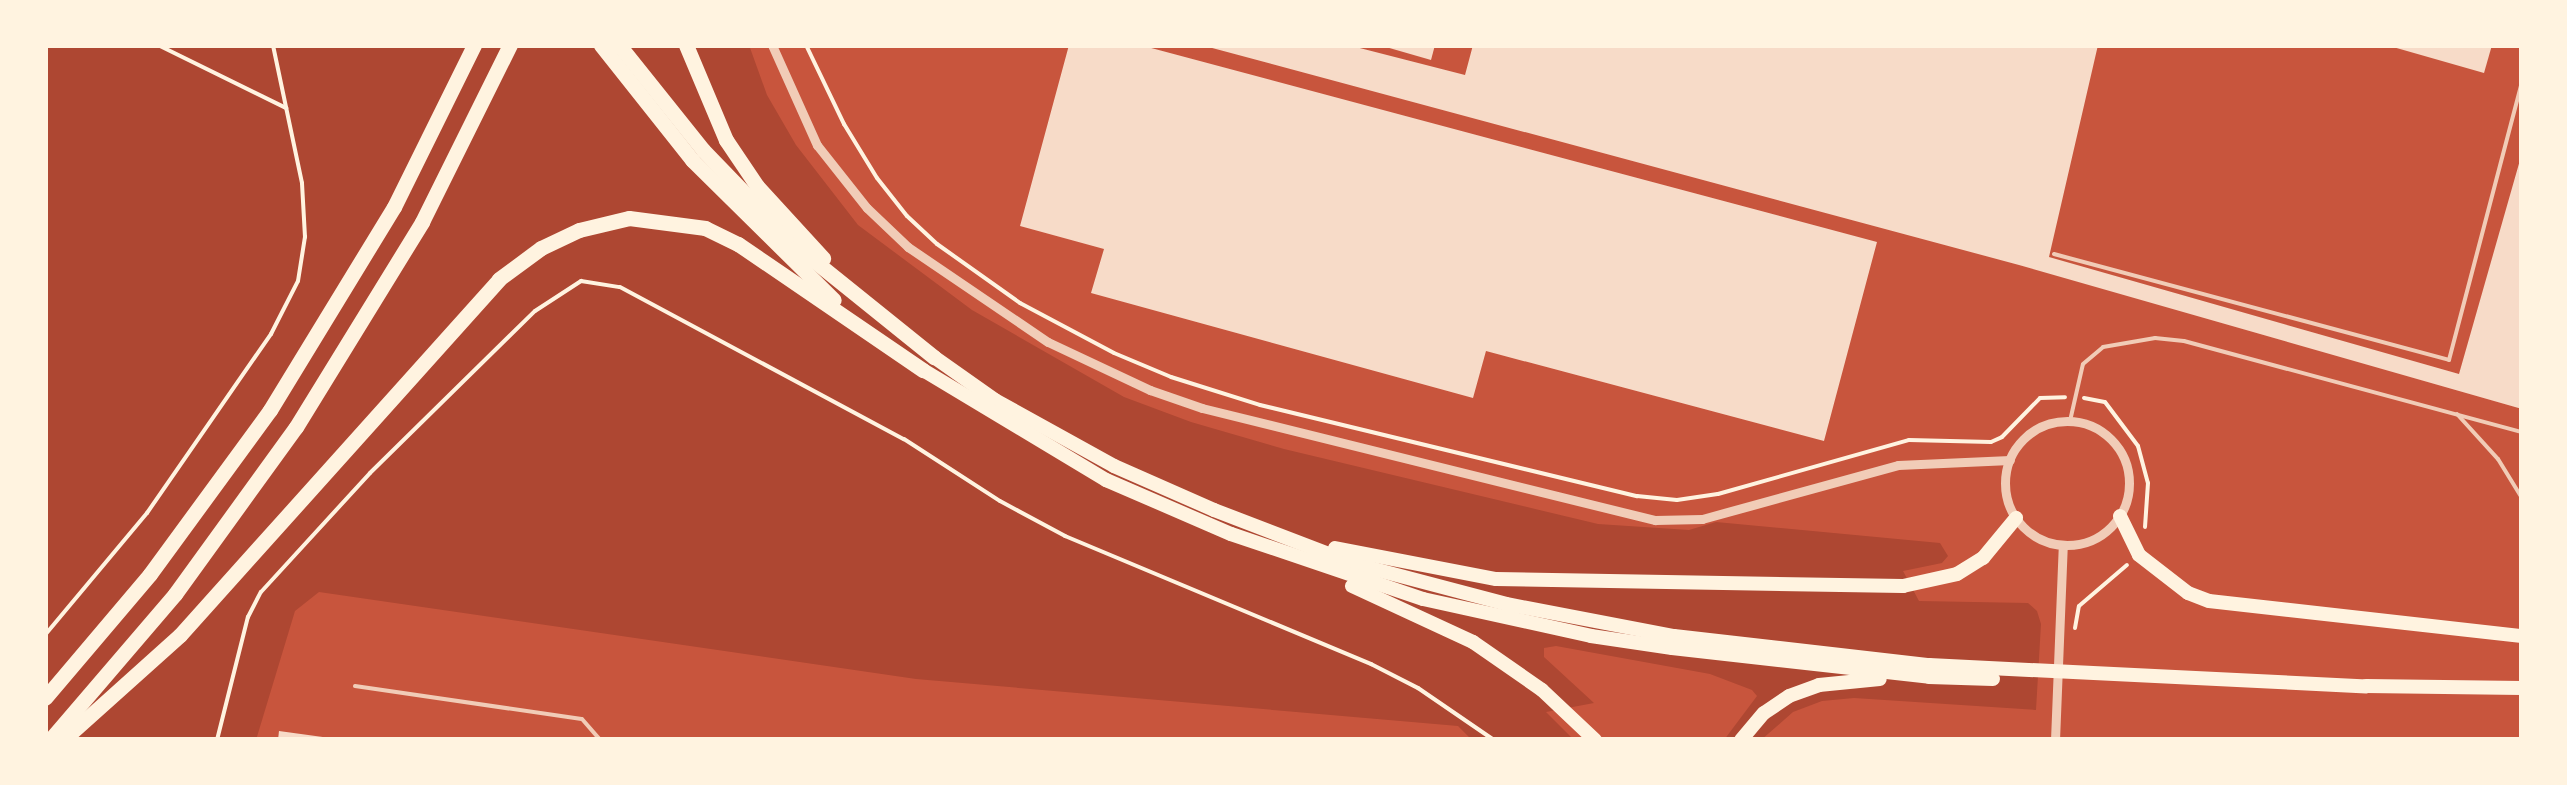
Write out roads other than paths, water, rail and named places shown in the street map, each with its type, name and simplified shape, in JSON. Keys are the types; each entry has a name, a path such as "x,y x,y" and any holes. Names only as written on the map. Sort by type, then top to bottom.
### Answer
{"highway":[{"path":"45,698 150,574 270,410 394,207 474,45"},
{"path":"50,740 176,594 296,427 422,222 510,45"},
{"path":"602,45 692,160 775,246 820,288 928,364"},
{"path":"619,45 703,150 797,247 928,364"},
{"path":"686,45 726,140 756,186 928,364"},
{"path":"64,740 180,635 499,278 541,248 579,230 629,218 706,228 738,244 928,364"}],"main road":[{"path":"928,364 1114,466 1355,564 1432,586 1674,636 2029,673 2366,686"},
{"path":"928,364 1106,480 1473,642 1542,690 1595,740"},
{"path":"2120,516 2139,555 2188,593 2209,600 2522,636"},
{"path":"1250,524 1359,554 1496,579 1851,588 1930,583 1957,574 1983,558 2016,518"},
{"path":"1231,534 1349,577 1501,618 1672,648 1930,678"},
{"path":"1741,740 1764,713 1789,696 1819,685 1930,678 2522,688"}],"street":[{"path":"772,45 817,145 867,208 908,248 1048,342 1134,384 1202,408 1655,520 1702,519 1898,465 2010,460"},
{"path":"2070,422 2104,434 2126,463 2128,499 2120,516 2096,538 2063,545 2045,542 2016,518 2006,490 2010,460 2018,447 2041,428 2070,422"},
{"path":"2055,740 2063,545"}],"lane":[{"path":"2054,254 2449,360 2522,81"},
{"path":"2070,422 2083,364 2103,347 2155,338 2184,341 2522,432"},
{"path":"2458,414 2498,459 2522,498"},
{"path":"355,686 582,719 600,740"}]}
